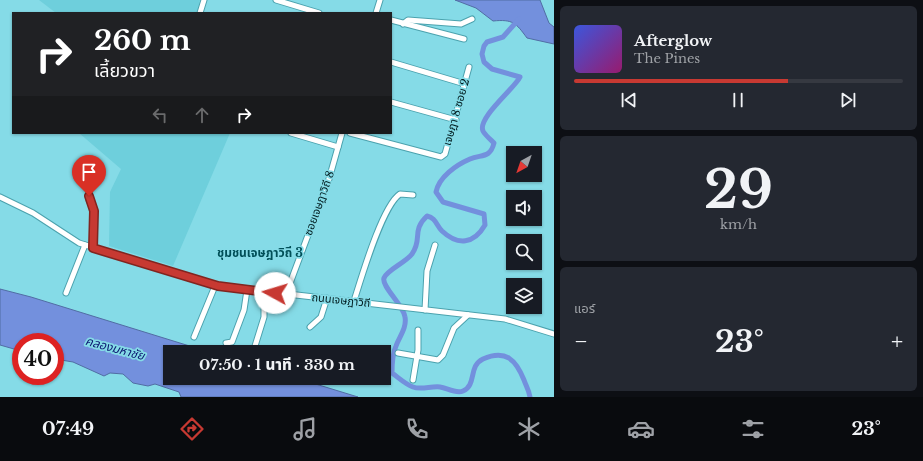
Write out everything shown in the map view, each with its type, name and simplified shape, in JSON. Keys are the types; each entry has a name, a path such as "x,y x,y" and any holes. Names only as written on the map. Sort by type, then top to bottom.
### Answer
{"street":[{"path":"200,12 204,0"},
{"path":"276,0 316,12"},
{"path":"376,12 380,0"},
{"path":"392,20 464,39"},
{"path":"403,24 408,20 461,24 472,20"},
{"path":"426,30 428,21"},
{"path":"392,62 465,84"},
{"name":"เจษฎา 8 ซอย 2","path":"354,134 441,157 445,154 456,120 469,67"},
{"path":"392,102 456,120"},
{"path":"294,134 338,147"},
{"name":"ซอยเจษฎาวิถี 8","path":"286,294 320,204 342,134"},
{"path":"89,189 89,200 94,211 93,248"},
{"path":"354,301 371,248 393,200 400,194 413,195"},
{"name":"ถนนเจษฎาวิถี","path":"0,197 33,213 73,240 85,245 214,286 505,319 554,334"},
{"path":"66,293 85,245"},
{"path":"426,310 427,271 435,245"},
{"path":"194,337 214,286"},
{"path":"226,343 232,342 244,310 247,290"},
{"path":"256,345 265,312 263,303 264,291"},
{"path":"310,327 320,317 327,298"},
{"path":"398,353 435,361 440,358 450,334 468,315"},
{"path":"413,380 417,357 418,330"}],"shaded area":[{"path":"39,0 200,0 197,12 55,12"},
{"path":"80,134 230,134 173,266 109,246 110,192 121,169"}],"water":[{"path":"455,0 540,0 549,23 554,27 554,44 527,38 513,23 493,21 476,8"},
{"name":"คลองมหาชัย","path":"0,289 31,297 186,345 163,345 163,385 319,385 358,397 181,397 179,392 155,384 148,386 133,383 123,374 110,373 104,376 73,362 64,360 64,333 12,333 12,348 0,345"}],"waterway":[{"path":"519,19 503,37 487,42 484,46 482,54 484,62 492,69 520,77 491,111 483,125 484,133 494,143 492,148 488,154 470,159 454,168 444,177 436,192 443,202 484,214 485,225 476,236 465,241 460,241 448,236 442,231 434,220 427,216 419,226 417,244 412,254 389,272 384,278 384,282 401,307 405,317 404,329 394,353 392,373 413,387 440,387 460,392 467,388 470,384 478,362 491,356 504,356 514,362 521,373 530,397"}],"district":[{"name":"ชุมชนเจษฎาวิถี 3","path":"260,252"}],"route":[{"path":"89,196 89,200 94,211 93,248 160,270 226,288 275,293"}]}
